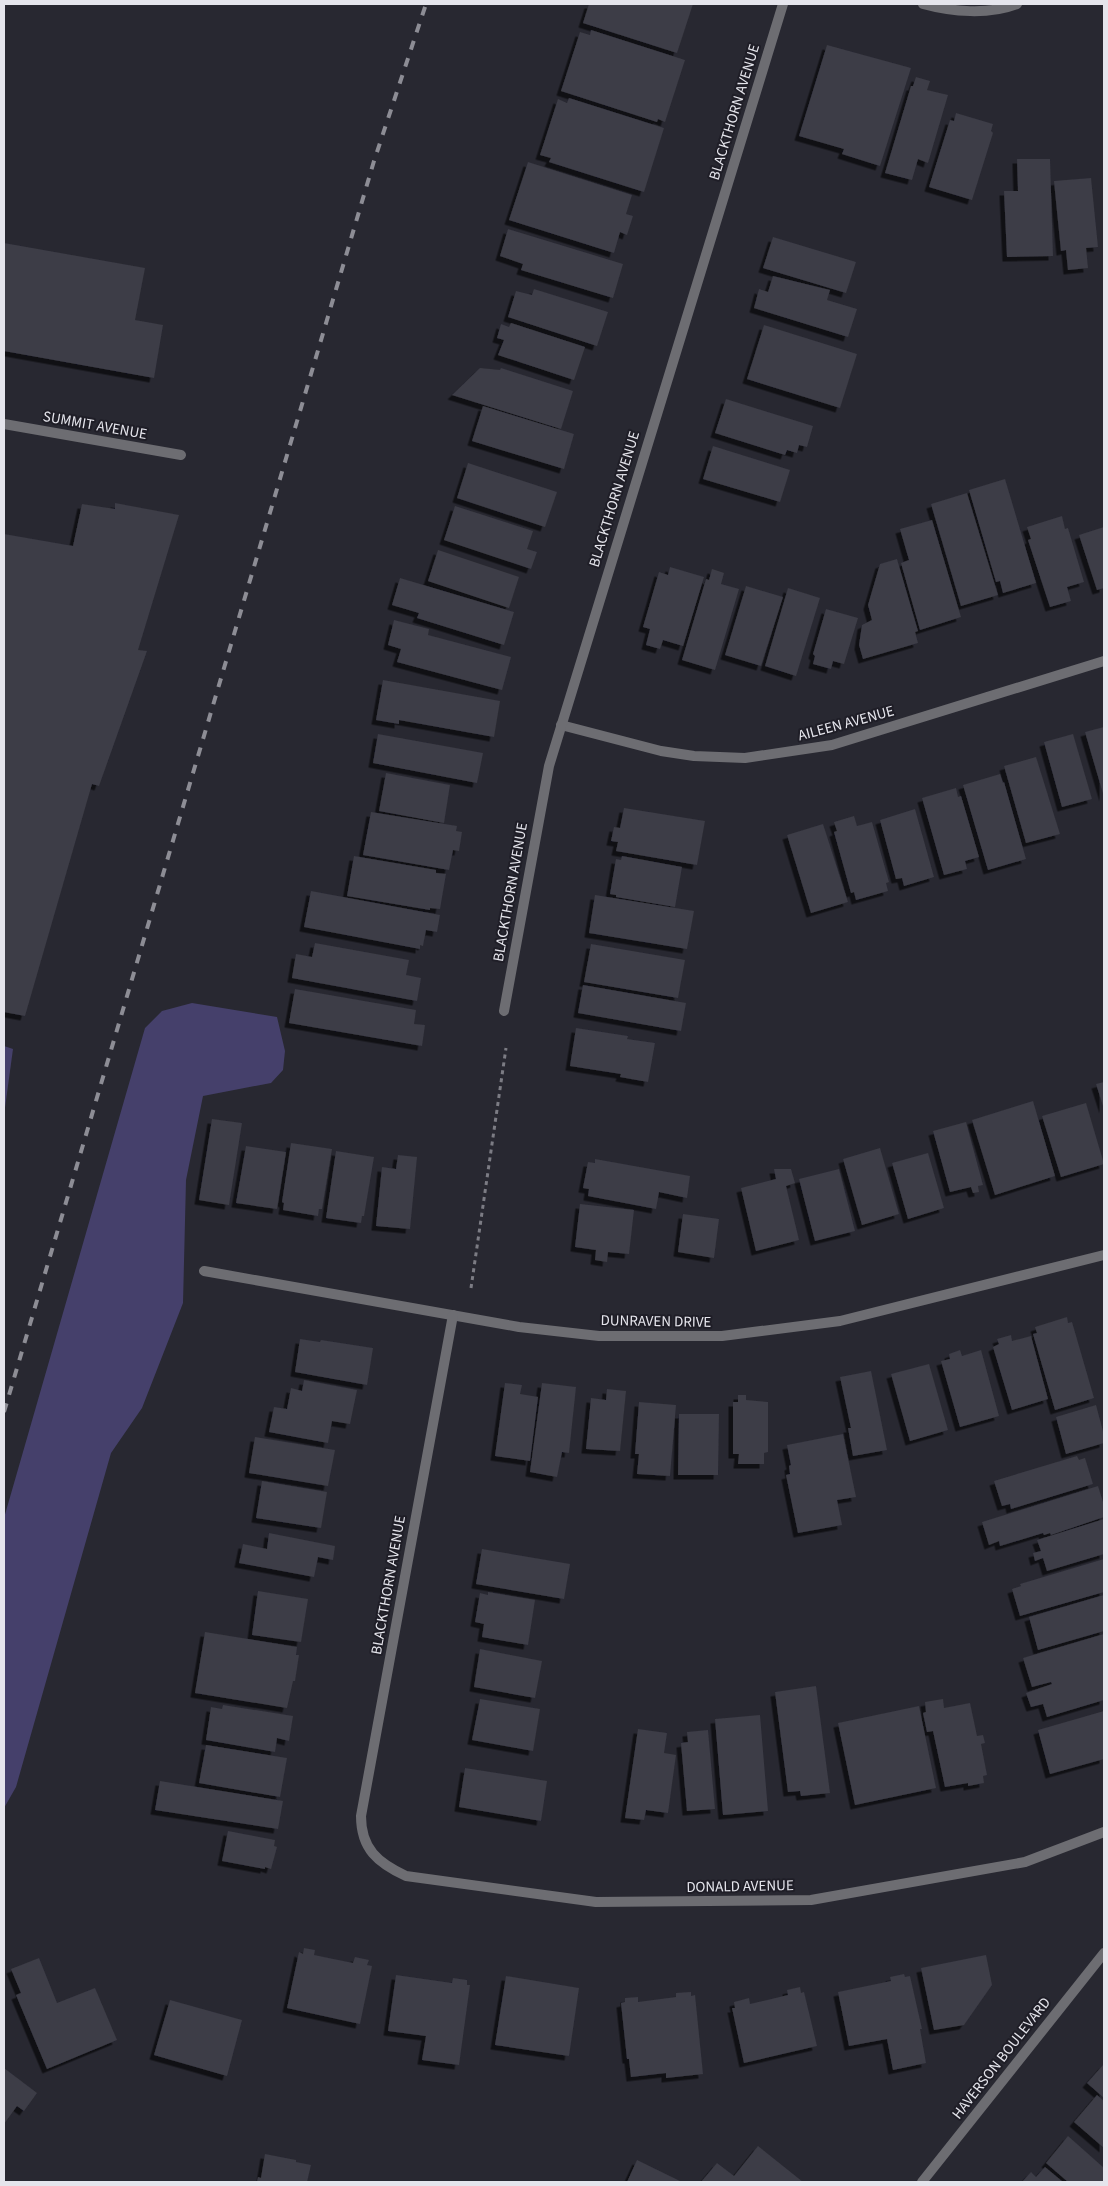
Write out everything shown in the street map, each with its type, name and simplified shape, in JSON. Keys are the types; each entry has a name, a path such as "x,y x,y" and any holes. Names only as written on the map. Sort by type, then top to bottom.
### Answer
{"street":[{"name":"BLACKTHORN AVENUE","path":"504,1011 540,811 561,724 783,4"},
{"path":"923,4 967,11 1009,7 1017,4"},
{"name":"SUMMIT AVENUE","path":"4,424 181,455"},
{"name":"AILEEN AVENUE","path":"561,724 661,751 694,756 754,757 832,745 1104,662"},
{"name":"DUNRAVEN DRIVE","path":"204,1271 519,1327 599,1336 722,1336 840,1321 1104,1255"},
{"name":"BLACKTHORN AVENUE","path":"375,1857 366,1844 361,1829 361,1816 453,1315"},
{"name":"DONALD AVENUE","path":"375,1857 388,1868 406,1876 596,1902 811,1900 1025,1862 1104,1832"},
{"name":"HAVERSON BOULEVARD","path":"922,2182 1104,1953"}],"path":[{"path":"472,1288 506,1048"}],"shaded area":[{"path":"192,1003 277,1017 285,1051 283,1070 271,1083 203,1096 186,1180 183,1303 142,1408 111,1453 16,1787 4,1808 4,1518 145,1028 162,1011"},
{"path":"4,1046 13,1049 4,1115"}],"building":[{"path":"589,4 693,4 677,53 583,23"},
{"path":"591,30 685,60 665,122 658,119 657,122 561,91 580,32 590,35"},
{"path":"827,45 911,68 880,166 842,154 844,149 799,136"},
{"path":"916,77 930,81 927,90 948,95 928,163 918,159 912,180 885,173 911,86 913,86"},
{"path":"569,98 664,128 644,192 549,162 551,158 540,155 558,99 567,103"},
{"path":"956,113 993,124 991,131 993,133 972,200 929,187 950,120 954,121"},
{"path":"1017,159 1050,159 1053,256 1007,257 1004,191 1018,191"},
{"path":"528,162 632,195 626,214 633,216 627,235 620,232 614,253 509,220"},
{"path":"1091,178 1098,247 1086,248 1088,268 1068,270 1066,250 1061,251 1054,181"},
{"path":"508,229 623,264 613,298 521,270 523,264 500,256"},
{"path":"773,237 856,262 846,293 763,268"},
{"path":"4,243 145,268 135,320 163,325 154,378 4,351"},
{"path":"773,276 830,290 827,300 857,309 848,337 754,308 759,289 768,292"},
{"path":"534,289 608,312 597,346 508,317 516,291 532,295"},
{"path":"511,323 585,347 574,380 498,355 504,340 497,338 501,324 509,327"},
{"path":"764,325 857,354 840,408 747,379"},
{"path":"480,368 500,370 501,368 573,391 561,429 452,395"},
{"path":"726,399 813,426 807,447 799,445 797,453 787,450 785,455 715,433"},
{"path":"483,406 574,434 564,469 472,441"},
{"path":"713,446 790,470 780,502 703,479"},
{"path":"468,463 557,492 545,527 457,498"},
{"path":"1005,479 1036,583 1003,593 1000,581 996,582 969,490"},
{"path":"967,493 998,595 961,606 931,504"},
{"path":"115,503 179,515 138,650 147,651 99,786 92,784 25,1016 4,1012 4,534 73,546 82,504 115,509"},
{"path":"455,506 533,531 527,549 537,552 531,569 444,540"},
{"path":"1062,516 1065,529 1068,528 1084,582 1067,587 1071,601 1050,607 1028,540 1031,539 1027,527"},
{"path":"932,520 961,617 920,630 901,563 909,560 900,529"},
{"path":"1104,527 1104,588 1097,590 1079,535"},
{"path":"438,550 519,577 509,608 428,581"},
{"path":"897,559 918,631 915,632 918,643 863,659 859,645 862,625 872,620 868,605 880,564"},
{"path":"670,567 704,577 683,646 663,640 660,649 646,645 650,629 643,627 659,572 668,575"},
{"path":"712,569 724,573 721,584 739,589 715,670 682,660 706,579 709,580"},
{"path":"400,578 514,612 504,645 417,618 419,613 392,605"},
{"path":"746,586 783,597 761,666 725,655"},
{"path":"788,588 820,598 796,676 765,666"},
{"path":"826,609 858,618 844,664 833,661 831,669 813,664 815,656 813,654"},
{"path":"394,620 429,629 428,635 511,657 502,690 397,662 401,649 388,645"},
{"path":"383,680 500,701 494,737 399,720 399,724 376,720"},
{"path":"1104,727 1104,797 1085,732"},
{"path":"378,734 483,753 477,783 373,763"},
{"path":"1073,734 1092,799 1062,807 1044,742"},
{"path":"1036,757 1060,834 1026,843 1004,766"},
{"path":"386,773 450,785 444,823 379,811"},
{"path":"1000,774 1026,859 988,870 963,785"},
{"path":"956,788 958,797 961,796 979,857 965,861 967,869 944,875 922,798"},
{"path":"624,808 705,821 697,865 616,851 618,842 611,841 614,827 620,828"},
{"path":"915,809 934,877 904,886 902,878 896,879 880,820"},
{"path":"371,812 457,826 456,831 462,832 459,851 453,850 449,870 363,855"},
{"path":"854,816 857,826 872,822 889,882 886,883 888,891 856,900 854,892 851,893 834,832 837,831 834,822"},
{"path":"823,824 848,902 811,913 787,835"},
{"path":"354,856 436,870 436,873 446,874 440,909 430,908 430,910 347,896"},
{"path":"622,856 682,867 675,907 616,897 616,895 610,894 616,859 621,860"},
{"path":"311,891 440,915 437,932 426,930 423,946 420,945 420,949 304,927"},
{"path":"595,895 694,911 687,949 589,933"},
{"path":"315,943 409,960 406,975 421,978 417,1001 292,978 296,954 312,957"},
{"path":"591,944 685,960 678,998 584,982"},
{"path":"583,985 686,1003 681,1031 578,1013"},
{"path":"295,989 416,1010 414,1024 425,1025 422,1046 289,1023"},
{"path":"576,1028 628,1036 627,1039 655,1043 648,1082 620,1077 621,1074 570,1066"},
{"path":"1104,1082 1104,1109 1096,1084"},
{"path":"1033,1101 1055,1176 995,1195 972,1120"},
{"path":"1086,1103 1104,1164 1061,1177 1042,1116"},
{"path":"212,1119 242,1123 229,1205 199,1200"},
{"path":"966,1122 983,1185 978,1186 979,1192 973,1193 971,1187 950,1192 933,1131"},
{"path":"291,1143 332,1149 322,1209 319,1209 318,1216 283,1210 284,1203 282,1202"},
{"path":"246,1146 286,1152 277,1209 236,1203"},
{"path":"880,1148 899,1214 862,1225 843,1159"},
{"path":"336,1151 374,1157 364,1216 362,1216 361,1223 326,1218"},
{"path":"928,1153 944,1208 908,1219 892,1163"},
{"path":"398,1155 417,1157 410,1229 376,1226 382,1167 396,1169"},
{"path":"595,1159 690,1176 687,1198 659,1192 656,1209 588,1196 589,1189 583,1188 588,1162 595,1163"},
{"path":"774,1169 791,1169 795,1183 786,1186 799,1240 756,1251 741,1188 776,1179"},
{"path":"839,1169 855,1231 815,1241 799,1179"},
{"path":"580,1204 634,1210 629,1254 608,1252 607,1262 595,1260 596,1250 575,1247"},
{"path":"683,1214 719,1219 714,1258 678,1252"},
{"path":"1067,1317 1068,1323 1072,1322 1094,1398 1055,1410 1033,1334 1037,1333 1035,1327"},
{"path":"1011,1335 1012,1341 1031,1336 1048,1399 1012,1410 993,1347 999,1344 997,1339"},
{"path":"300,1339 320,1342 321,1340 373,1348 367,1385 295,1372"},
{"path":"960,1350 962,1356 981,1350 999,1416 960,1427 941,1361 950,1359 949,1354"},
{"path":"929,1364 948,1430 910,1441 891,1374"},
{"path":"871,1371 887,1450 853,1456 848,1428 851,1428 840,1377"},
{"path":"304,1380 357,1390 350,1424 332,1421 328,1443 269,1432 274,1407 287,1409 291,1388 302,1391"},
{"path":"505,1383 522,1385 520,1394 538,1397 530,1461 495,1456"},
{"path":"542,1383 576,1387 569,1453 562,1452 557,1477 530,1472"},
{"path":"607,1389 626,1391 620,1451 586,1449 591,1398 606,1400"},
{"path":"738,1395 746,1395 746,1400 768,1402 768,1452 764,1453 764,1464 738,1464 739,1454 733,1454 733,1402 738,1402"},
{"path":"639,1402 676,1405 670,1476 637,1474 639,1454 635,1454"},
{"path":"1096,1405 1104,1435 1104,1443 1066,1454 1056,1417"},
{"path":"679,1414 719,1414 718,1475 678,1475"},
{"path":"843,1434 856,1497 837,1500 842,1525 798,1533 786,1475 790,1474 789,1466 791,1465 787,1445"},
{"path":"255,1437 335,1450 328,1486 249,1473"},
{"path":"1077,1456 1079,1460 1085,1458 1093,1484 1011,1509 1010,1504 1002,1506 994,1481"},
{"path":"262,1481 327,1492 321,1528 256,1518"},
{"path":"1098,1486 1104,1505 1104,1517 1051,1535 1050,1533 1044,1535 1043,1533 1000,1546 999,1541 989,1545 982,1522"},
{"path":"1104,1519 1104,1554 1047,1571 1043,1558 1035,1561 1033,1553 1041,1551 1037,1540"},
{"path":"269,1533 335,1546 333,1560 318,1557 314,1577 239,1563 243,1544 267,1549"},
{"path":"482,1549 570,1564 564,1599 476,1584"},
{"path":"1104,1559 1104,1592 1020,1616 1012,1589 1021,1586 1020,1584"},
{"path":"258,1591 308,1599 301,1642 252,1635"},
{"path":"488,1592 535,1600 528,1645 482,1637 484,1624 475,1622 480,1593 488,1595"},
{"path":"1104,1595 1104,1631 1038,1650 1029,1617"},
{"path":"205,1632 297,1647 296,1655 299,1655 295,1681 293,1681 287,1708 195,1693"},
{"path":"1104,1634 1104,1700 1047,1717 1043,1704 1031,1707 1026,1693 1052,1684 1051,1682 1032,1687 1023,1658"},
{"path":"480,1649 542,1661 535,1698 474,1687"},
{"path":"816,1686 830,1793 801,1796 800,1791 788,1792 775,1692"},
{"path":"480,1699 540,1709 533,1751 472,1740"},
{"path":"943,1699 944,1708 970,1703 977,1736 983,1735 985,1743 981,1744 987,1775 983,1776 984,1783 968,1786 968,1783 945,1787 933,1731 927,1732 923,1713 926,1712 925,1702"},
{"path":"223,1705 293,1716 289,1741 277,1738 275,1752 206,1740 211,1707 222,1709"},
{"path":"919,1706 936,1788 855,1805 838,1723"},
{"path":"1104,1711 1104,1759 1050,1774 1038,1730"},
{"path":"760,1715 768,1811 723,1815 715,1719"},
{"path":"638,1729 667,1733 664,1753 676,1755 668,1813 646,1810 644,1820 625,1818"},
{"path":"708,1730 715,1809 687,1811 681,1743 688,1742 687,1732"},
{"path":"206,1745 287,1758 280,1797 199,1783"},
{"path":"465,1768 547,1781 541,1821 459,1807"},
{"path":"160,1781 283,1801 278,1829 155,1810"},
{"path":"228,1831 275,1840 274,1846 277,1847 271,1869 222,1861"},
{"path":"304,1948 315,1950 314,1955 353,1963 355,1957 369,1960 367,1965 372,1966 360,2024 287,2008 299,1952 303,1954"},
{"path":"986,1955 992,1985 964,2025 934,2030 921,1968"},
{"path":"39,1958 57,2003 95,1988 117,2040 47,2069 16,1995 21,1993 11,1969"},
{"path":"904,1974 905,1977 910,1976 922,2029 920,2029 926,2063 893,2070 887,2039 849,2046 838,1992 891,1981 890,1977"},
{"path":"396,1975 452,1983 453,1978 467,1980 467,1985 470,1985 459,2065 422,2060 426,2036 388,2031"},
{"path":"506,1976 579,1988 569,2056 495,2045"},
{"path":"800,1987 801,1993 804,1992 817,2046 744,2063 732,2008 735,2008 734,2002 749,1998 750,2004 788,1995 787,1990"},
{"path":"691,1992 691,1996 695,1995 703,2074 666,2078 666,2073 631,2077 629,2059 627,2059 621,2003 625,2002 625,1998 638,1997 638,2002 676,1997 676,1993"},
{"path":"170,2000 242,2020 227,2076 154,2055"},
{"path":"1104,2064 1104,2098 1087,2083"},
{"path":"4,2068 37,2093 24,2111 17,2106 4,2124"},
{"path":"1097,2095 1104,2101 1104,2148 1074,2122"},
{"path":"1068,2136 1104,2168 1104,2182 1068,2182 1046,2163"},
{"path":"758,2146 803,2182 701,2182 717,2163 734,2176"},
{"path":"265,2154 311,2165 307,2182 257,2182 258,2177 261,2178"},
{"path":"637,2160 680,2181 680,2182 627,2182"},
{"path":"1045,2167 1063,2182 1022,2182 1031,2172 1036,2177"}],"railway":[{"path":"4,1412 374,161 426,4"}]}
